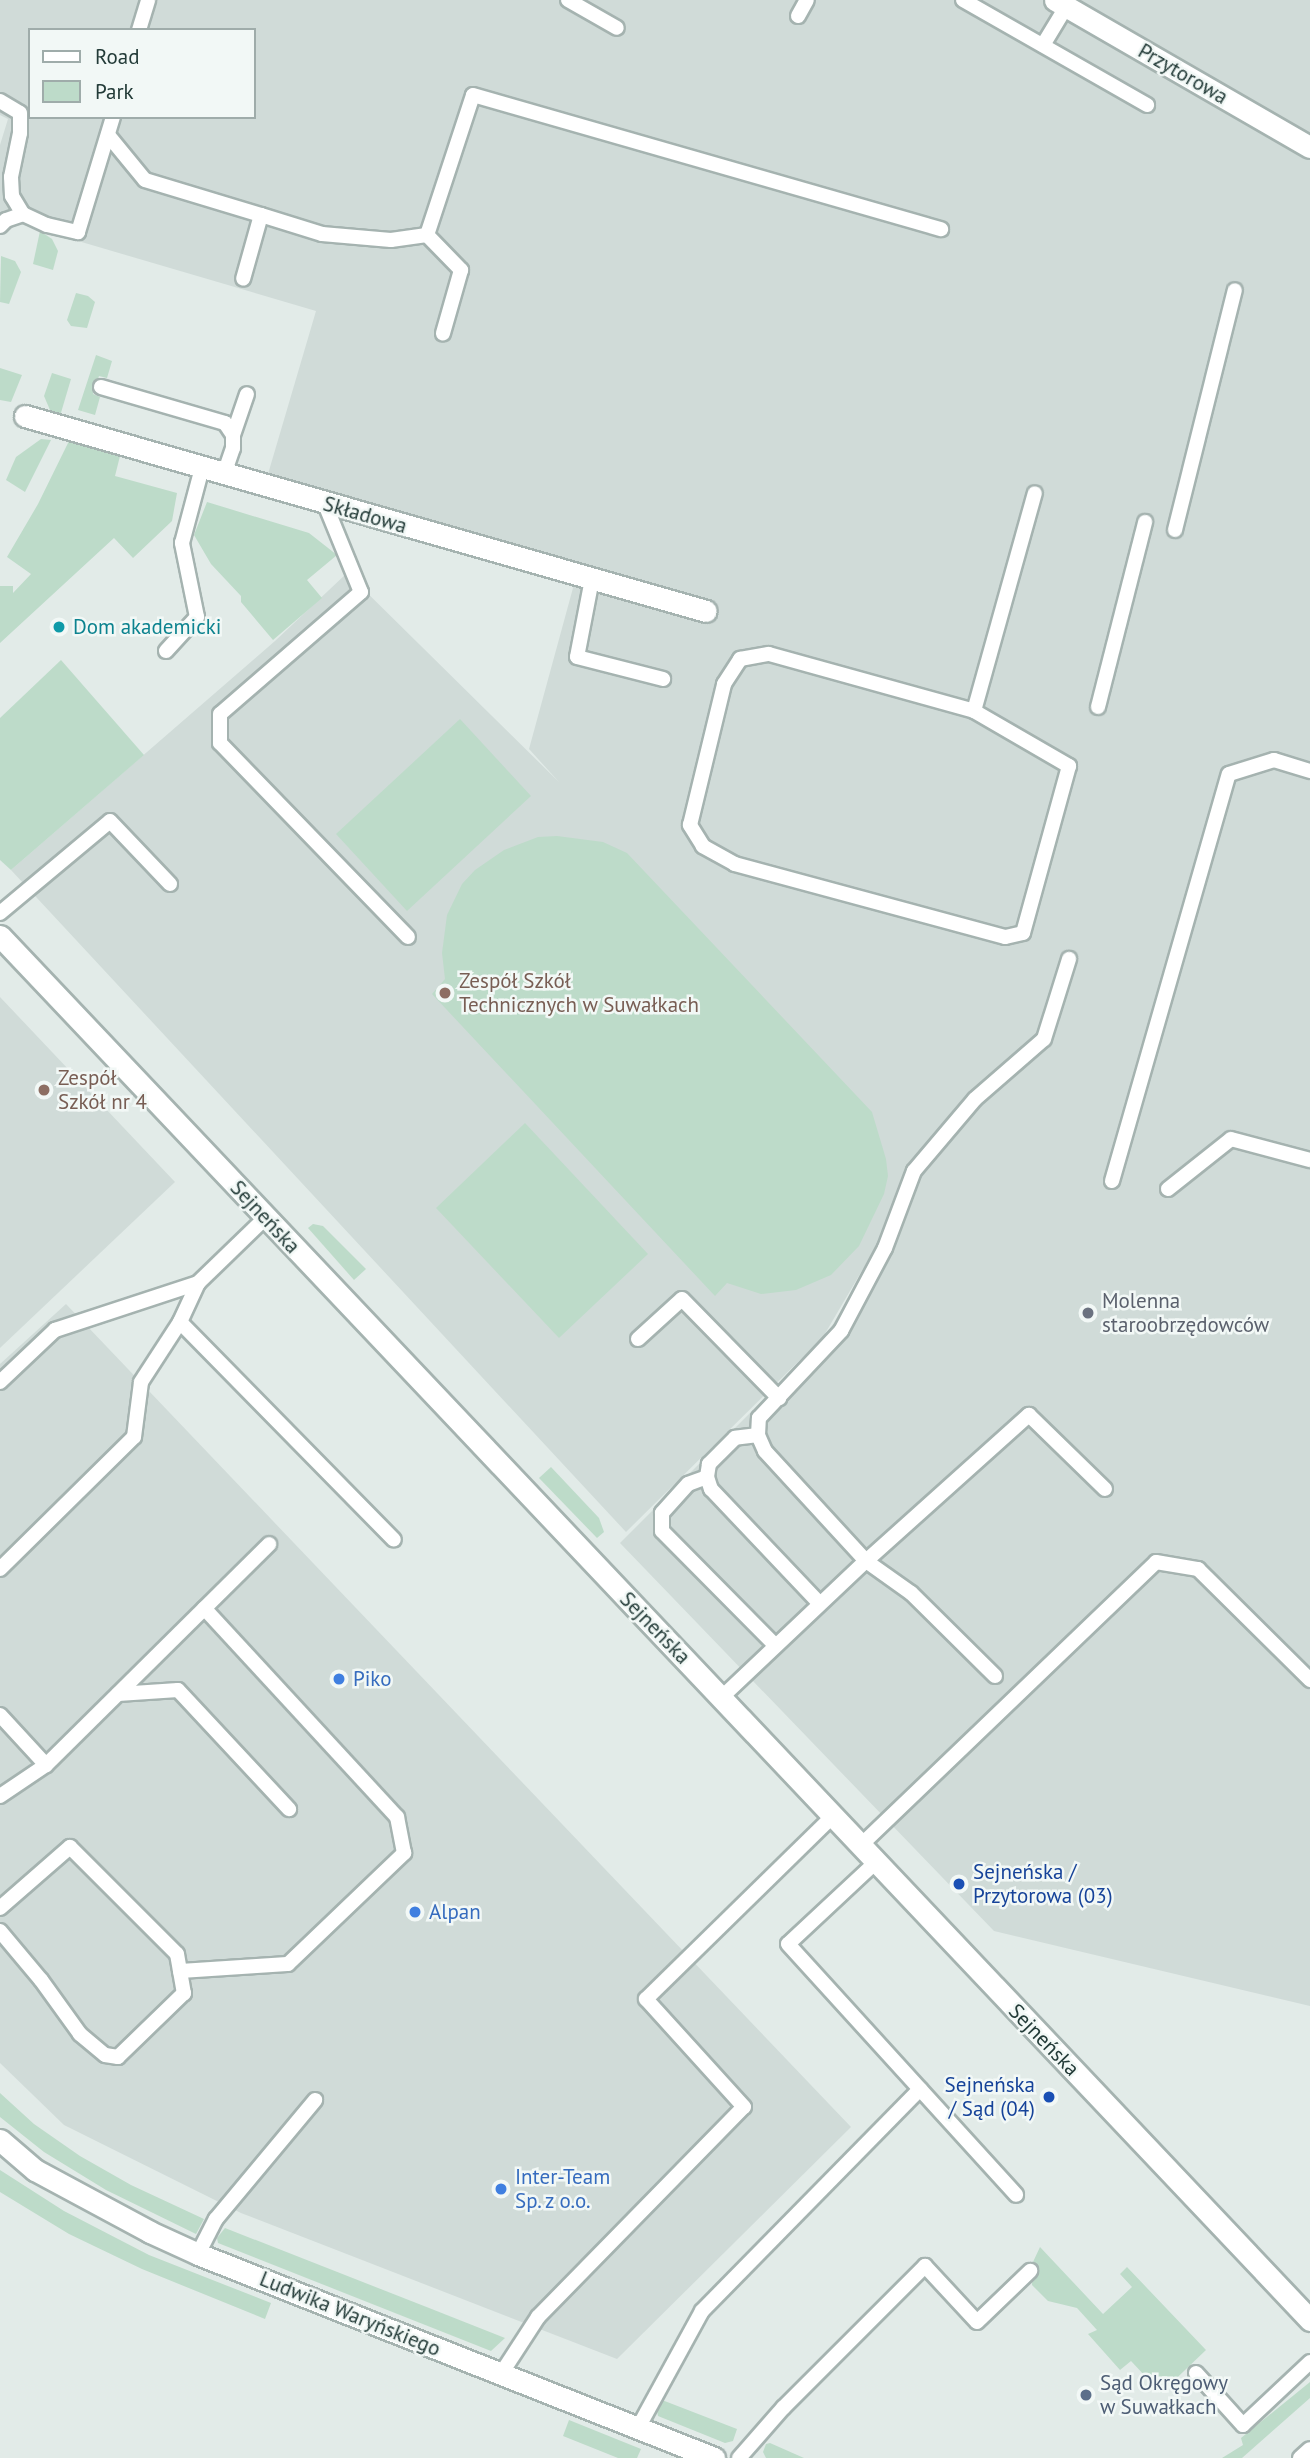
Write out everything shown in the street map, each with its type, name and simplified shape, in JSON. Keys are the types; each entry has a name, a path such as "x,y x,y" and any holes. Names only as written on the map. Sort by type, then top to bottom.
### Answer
{"street":[{"name":"Przytorowa","path":"1061,3 1310,147"},
{"name":"Składowa","path":"25,416 706,611"},
{"name":"Sejneńska","path":"0,936 1310,2320"},
{"name":"Ludwika Waryńskiego","path":"0,2140 34,2169 150,2232 198,2254 714,2458"}],"lane":[{"path":"140,28 148,0"},
{"path":"568,0 617,28"},
{"path":"798,16 807,0"},
{"path":"963,0 1147,105"},
{"path":"1043,45 1061,3"},
{"path":"427,235 473,95 941,229"},
{"path":"0,101 20,113 11,177 12,196 23,214 47,225 78,232 112,119"},
{"path":"108,135 145,180 323,234 391,240 427,235"},
{"path":"0,226 6,220 23,214"},
{"path":"243,279 261,215"},
{"path":"427,235 461,270 443,333"},
{"path":"1175,530 1235,290"},
{"path":"101,387 225,423 233,435"},
{"path":"223,474 233,448 233,435 247,394"},
{"path":"166,651 197,617 182,543 202,468"},
{"path":"974,711 1035,493"},
{"path":"325,504 361,592 220,714 220,743 408,937"},
{"path":"1098,707 1145,522"},
{"path":"592,579 577,657 663,679"},
{"path":"769,653 974,711 1069,766 1023,933 1005,937 735,864 703,846 690,825 724,684 740,659 769,653"},
{"path":"1112,1181 1229,774 1275,760 1310,771"},
{"path":"0,913 110,821 170,884"},
{"path":"995,1676 911,1593 866,1561 765,1451 758,1435 759,1418 841,1331 886,1248 914,1171 975,1099 1044,1039 1069,959"},
{"path":"1168,1189 1231,1139 1310,1160"},
{"path":"0,1569 134,1437 141,1382 180,1322 198,1283 265,1218"},
{"path":"0,1382 55,1330 198,1283"},
{"path":"638,1339 682,1299 779,1398"},
{"path":"180,1322 394,1540"},
{"path":"722,1697 866,1561 1029,1415 1105,1489"},
{"path":"758,1435 735,1438 709,1464 707,1477 712,1489 820,1604"},
{"path":"707,1477 688,1484 662,1513 662,1531 775,1645"},
{"path":"0,1796 46,1765 269,1544"},
{"path":"860,1846 1156,1562 1198,1569 1310,1680"},
{"path":"180,1971 288,1964 404,1853 397,1817 204,1608"},
{"path":"118,1694 178,1690 289,1809"},
{"path":"0,1715 46,1765"},
{"path":"501,2374 538,2317 744,2107 646,1999 832,1816"},
{"path":"0,1908 70,1847 177,1954 184,1993 118,2057 105,2055 80,2034 41,1980 0,1931"},
{"path":"876,1862 788,1944 1016,2195"},
{"path":"638,2428 702,2311 920,2089"},
{"path":"198,2254 216,2219 315,2100"},
{"path":"739,2458 783,2408 925,2266 977,2322 1030,2271"},
{"path":"1196,2374 1243,2425 1310,2362"},
{"path":"1300,2458 1310,2449"}],"shaded area":[{"path":"0,0 1310,0 1310,2006 994,1931 620,1543 825,1338 886,1233 896,1197 884,1233 823,1337 626,1532 11,870 275,641 347,573 559,782 529,749 579,566 268,474 316,311 0,218 0,145 8,119 0,115"},
{"name":"Zespół Szkół nr 4","path":"0,997 175,1182 0,1348"},
{"path":"66,1304 851,2127 617,2359 241,2213 64,2125 0,2063 0,1364"}],"green space":[{"path":"40,231 52,239 58,251 53,270 33,264"},
{"path":"1,256 15,261 21,272 9,304 0,302"},
{"path":"76,293 88,296 95,302 87,328 71,326 67,320"},
{"path":"96,355 112,361 107,378 99,376 93,394 100,397 95,415 78,410"},
{"path":"0,368 22,375 11,402 0,400"},
{"path":"52,373 71,379 60,416 50,410 44,396"},
{"path":"41,439 51,440 25,492 6,480 16,457"},
{"path":"69,441 120,456 115,476 177,493 172,521 133,558 114,538 0,643 0,586 13,586 13,593 31,574 7,557 38,504"},
{"path":"207,502 309,533 337,555 307,580 322,598 273,640 241,602 241,596 211,564 194,535"},
{"path":"61,660 144,755 11,870 0,860 0,718"},
{"path":"460,719 531,796 407,911 336,834"},
{"path":"557,836 603,842 627,853 872,1112 886,1159 888,1176 884,1194 859,1246 831,1275 796,1290 761,1294 727,1283 715,1296 432,994 445,979 442,953 447,915 462,884 475,870 504,850 538,837"},
{"path":"525,1123 648,1254 559,1338 436,1208"},
{"path":"313,1224 323,1226 366,1269 354,1280 308,1228"},
{"path":"551,1467 599,1518 604,1532 597,1538 539,1478"},
{"path":"0,2093 34,2124 80,2156 131,2185 204,2219 196,2234 106,2190 44,2152 0,2117"},
{"path":"0,2170 64,2211 149,2255 271,2303 265,2319 142,2269 69,2234 0,2192"},
{"path":"225,2228 505,2338 491,2351 218,2243 217,2238"},
{"path":"1040,2247 1103,2314 1132,2287 1120,2274 1127,2267 1206,2350 1161,2393 1131,2361 1120,2370 1088,2334 1097,2330 1077,2308 1048,2301 1032,2285 1033,2262"},
{"path":"1310,2382 1310,2398 1242,2458 1222,2458 1243,2445 1241,2438"},
{"path":"662,2400 737,2429 733,2441 725,2443 658,2416 657,2411"},
{"path":"569,2420 641,2449 637,2458 618,2458 563,2436"},
{"path":"770,2443 804,2458 766,2458 763,2452 766,2444"}],"place":[{"name":"Dom akademicki","path":"59,627"},
{"name":"Zespół Szkół Technicznych w Suwałkach","path":"445,993"},
{"name":"Zespół Szkół nr 4","path":"44,1090"},
{"name":"Molenna staroobrzędowców","path":"1088,1313"},
{"name":"Piko","path":"339,1679"},
{"name":"Sejneńska / Przytorowa (03)","path":"959,1884"},
{"name":"Alpan","path":"415,1912"},
{"name":"Sejneńska / Sąd (04)","path":"1049,2097"},
{"name":"Inter-Team Sp. z o.o.","path":"501,2189"},
{"name":"Sąd Okręgowy w Suwałkach","path":"1086,2395"}]}
